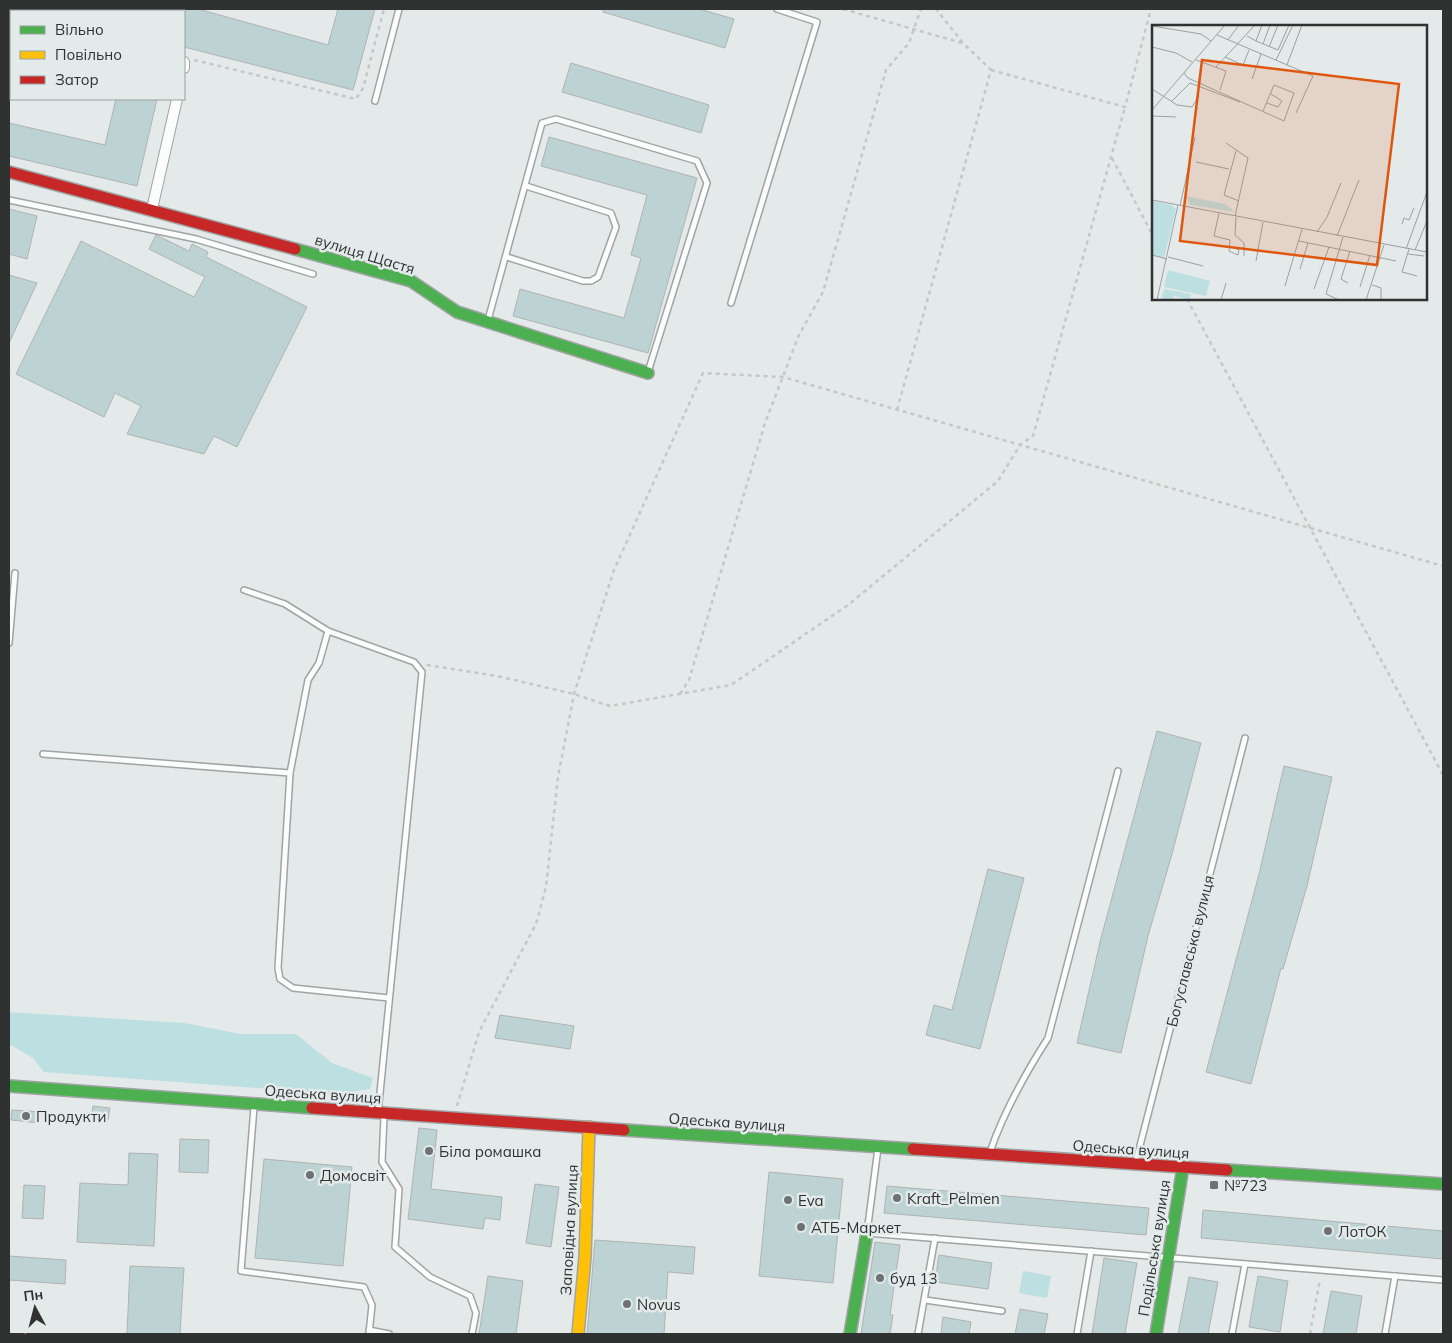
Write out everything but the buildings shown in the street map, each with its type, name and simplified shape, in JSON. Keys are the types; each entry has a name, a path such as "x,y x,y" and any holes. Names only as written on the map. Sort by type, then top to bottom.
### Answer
{"street":[{"path":"152,209 177,100"},
{"name":"вулиця Щастя","path":"9,172 152,209 411,281 457,312 648,373"},
{"name":"Одеська вулиця","path":"9,1086 878,1148 1443,1184"},
{"name":"Заповідна вулиця","path":"578,1334 585,1257 589,1127"},
{"name":"Подільська вулиця","path":"1156,1334 1183,1167"},
{"path":"850,1334 867,1233"}],"lane":[{"path":"375,100 399,9"},
{"path":"731,303 817,22 777,9"},
{"path":"488,322 542,123 556,119 697,161 707,183 648,373"},
{"path":"506,257 583,281 591,281 598,277 616,227 611,213 526,186"},
{"path":"9,200 196,239 313,274"},
{"path":"9,643 15,573"},
{"path":"244,590 285,604 328,631 414,662 422,672 389,998 381,1113 382,1162 399,1189 395,1247 430,1276 470,1296 476,1313 472,1334"},
{"path":"328,631 319,663 308,680 290,773 278,968 280,979 293,988 389,998"},
{"name":"Богуславська вулиця","path":"1136,1164 1245,738"},
{"path":"43,754 290,773"},
{"path":"989,1155 998,1127 1026,1073 1048,1038 1118,771"},
{"path":"255,1104 241,1271 364,1287 372,1305 369,1332 389,1334"},
{"path":"878,1148 867,1233 1443,1280"},
{"path":"918,1334 935,1238"},
{"path":"1077,1334 1091,1251"},
{"path":"1232,1334 1245,1264"},
{"path":"1385,1334 1395,1276"},
{"path":"925,1300 1002,1312"}],"path":[{"path":"185,64 196,59 356,100 363,88 384,9"},
{"path":"844,9 963,43"},
{"path":"680,694 689,680 765,423 799,335 823,292 886,70 909,43 921,9"},
{"path":"936,9 963,43 991,70 1125,107"},
{"path":"414,662 497,676 574,694 610,706 731,685 848,605 998,480 1020,445 1033,436 1151,9"},
{"path":"897,410 991,70"},
{"path":"1111,157 1152,234"},
{"path":"1188,300 1443,775"},
{"path":"454,1119 479,1032 536,924 546,888 558,777 574,694 614,570 704,373 782,377 1443,566"},
{"path":"1310,1334 1322,1270"}],"shaded area":[{"path":"9,1012 184,1023 241,1034 296,1034 332,1063 373,1078 370,1089 337,1094 44,1072 33,1058 9,1044"},
{"path":"1023,1271 1051,1276 1047,1298 1019,1293"}],"traffic: fast":[{"path":"295,249 411,281 457,312 648,373"},
{"path":"9,1086 312,1108"},
{"path":"624,1130 913,1149"},
{"path":"1156,1334 1183,1167"},
{"path":"1227,1170 1443,1184"},
{"path":"850,1334 867,1233"}],"traffic: slow":[{"path":"578,1334 585,1257 589,1127"}],"traffic: jam":[{"path":"9,172 295,249"},
{"path":"312,1108 624,1130"},
{"path":"913,1149 1227,1170"}],"place":[{"name":"Продукти","path":"26,1116"},
{"name":"Біла ромашка","path":"429,1151"},
{"name":"Домосвіт","path":"310,1175"},
{"name":"№723","path":"1214,1185"},
{"name":"Kraft_Pelmen","path":"897,1198"},
{"name":"Eva","path":"788,1200"},
{"name":"АТБ-Маркет","path":"801,1227"},
{"name":"ЛотОК","path":"1328,1231"},
{"name":"буд 13","path":"880,1278"},
{"name":"Novus","path":"627,1304"}]}
